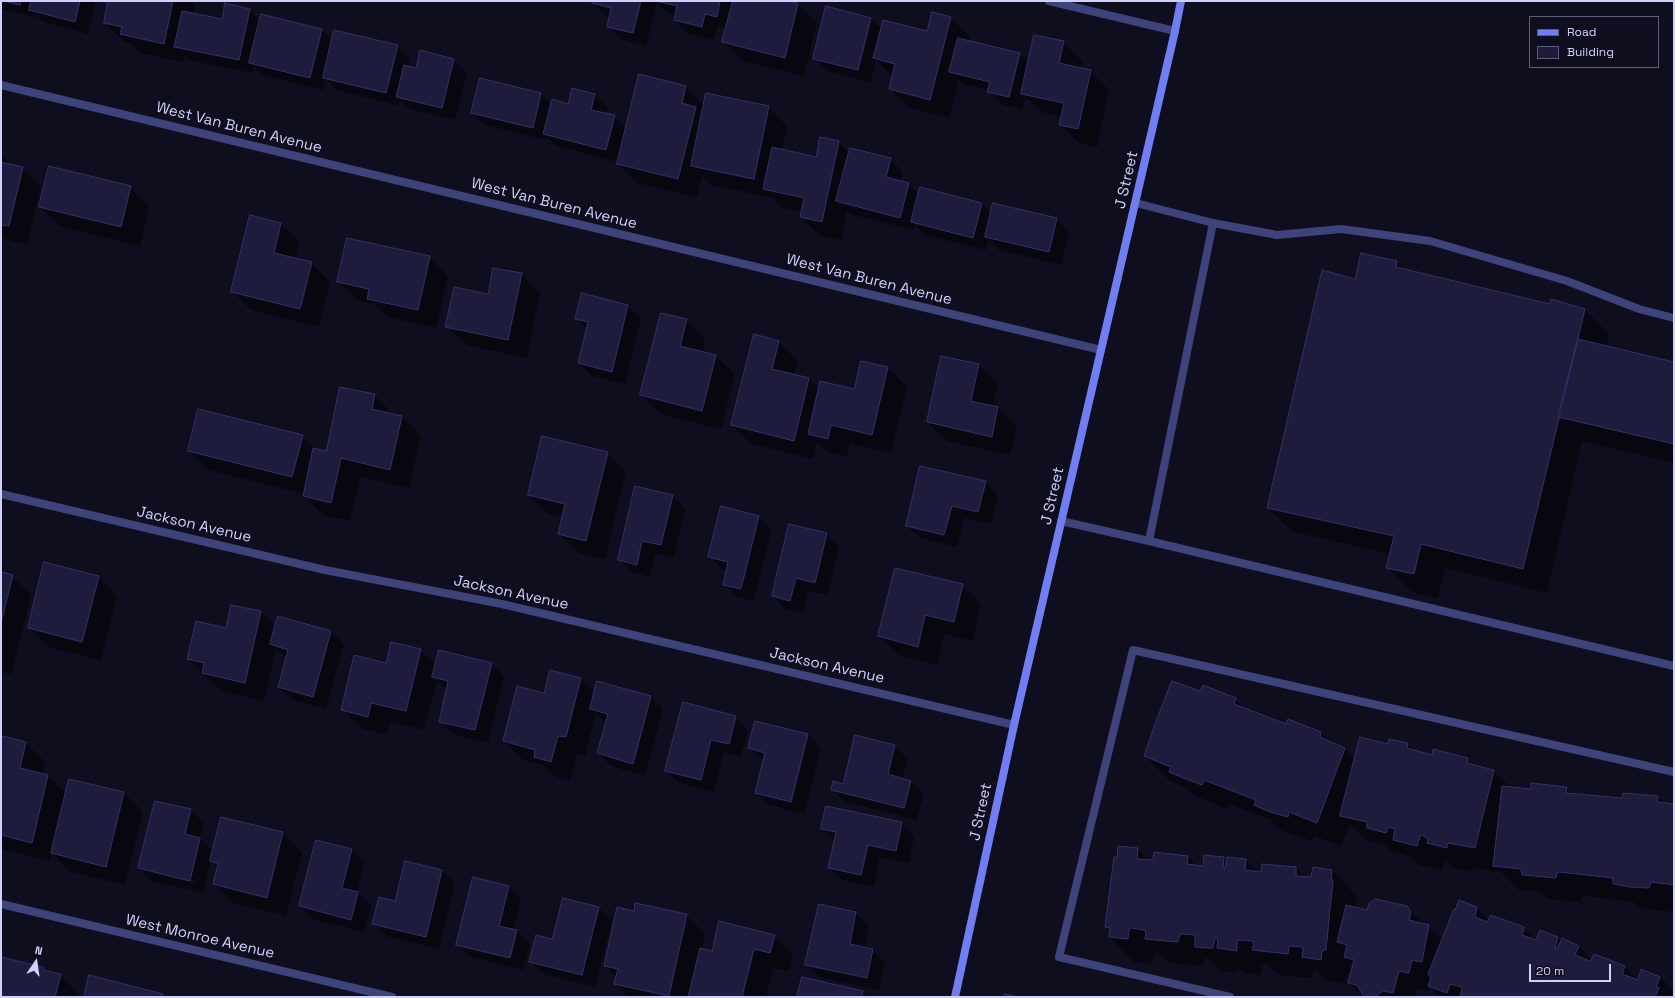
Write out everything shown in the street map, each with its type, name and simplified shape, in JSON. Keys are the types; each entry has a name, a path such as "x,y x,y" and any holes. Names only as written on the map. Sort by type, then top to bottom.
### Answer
{"street":[{"path":"1049,1 1175,31"},
{"name":"J Street","path":"955,997 1014,725 1136,203 1181,1"},
{"name":"West Van Buren Avenue","path":"1,85 1101,350"},
{"path":"1136,203 1213,223 1277,235 1341,230 1430,242 1567,281 1639,309 1674,318"},
{"path":"1149,541 1213,223"},
{"name":"Jackson Avenue","path":"1,494 325,570 502,604 1014,725"},
{"path":"1061,521 1674,666"},
{"path":"1230,997 1059,958 1133,650 1674,772"},
{"name":"West Monroe Avenue","path":"1,904 392,997"}],"building":[{"path":"4,1 21,1 20,5"},
{"path":"31,1 80,1 75,22 29,10"},
{"path":"108,1 173,1 164,44 120,34 122,27 104,23"},
{"path":"593,1 641,1 633,33 607,27 611,8 592,3"},
{"path":"655,1 720,1 717,17 705,14 702,27 674,20 677,6"},
{"path":"733,1 788,1 798,3 785,58 722,42"},
{"path":"225,3 250,9 239,60 174,47 182,11 222,19"},
{"path":"826,6 871,18 858,70 813,59"},
{"path":"932,12 951,17 930,100 889,89 895,64 873,58 883,20 927,31"},
{"path":"261,14 322,29 310,78 249,63"},
{"path":"334,30 398,45 386,93 323,78"},
{"path":"1034,35 1064,41 1059,63 1091,70 1078,129 1059,125 1064,103 1021,94"},
{"path":"958,38 1020,53 1009,97 987,92 990,82 949,72"},
{"path":"420,50 454,59 442,108 396,97 404,65 416,68"},
{"path":"639,74 686,86 682,103 696,107 678,179 617,164"},
{"path":"480,78 541,93 533,128 471,113"},
{"path":"572,88 595,94 591,110 615,115 606,150 543,134 552,99 568,104"},
{"path":"706,93 769,106 754,179 691,166"},
{"path":"820,137 839,141 822,222 800,217 804,198 763,189 772,147 816,157"},
{"path":"850,148 891,158 886,177 909,183 900,218 836,201"},
{"path":"1,162 23,167 9,226 1,225"},
{"path":"49,166 131,186 121,227 39,207"},
{"path":"920,187 982,203 973,238 911,222"},
{"path":"993,203 1057,218 1049,252 985,237"},
{"path":"250,215 281,223 274,253 312,262 300,309 231,292"},
{"path":"347,238 430,256 418,310 367,299 369,289 337,282"},
{"path":"1361,253 1397,261 1396,267 1550,304 1551,299 1585,309 1523,569 1421,544 1414,574 1386,568 1394,536 1267,508 1322,270 1355,279"},
{"path":"493,268 522,273 508,340 445,327 454,287 488,294"},
{"path":"582,293 628,305 612,372 578,363 588,322 575,319"},
{"path":"661,313 687,319 680,346 716,355 702,411 640,395"},
{"path":"754,334 779,341 772,369 809,378 794,441 731,425"},
{"path":"1578,339 1674,362 1674,444 1558,417"},
{"path":"941,356 979,364 971,401 998,407 992,437 927,422"},
{"path":"861,361 888,367 872,435 831,425 828,439 808,434 820,381 854,389"},
{"path":"340,387 375,394 372,409 402,416 390,470 341,458 331,503 303,496 313,448 326,451"},
{"path":"198,409 303,435 292,477 188,451"},
{"path":"542,436 608,452 586,541 558,534 565,504 528,495"},
{"path":"920,466 986,481 978,512 952,506 944,535 906,526"},
{"path":"635,486 673,495 661,545 642,541 637,565 618,560"},
{"path":"721,506 759,516 741,589 723,585 728,562 708,557"},
{"path":"789,524 827,533 815,583 796,578 790,601 772,596"},
{"path":"44,562 99,576 82,642 28,628"},
{"path":"895,568 963,584 954,622 925,615 918,647 878,636"},
{"path":"1,572 13,575 1,623"},
{"path":"231,605 261,611 245,683 202,673 204,663 187,659 196,621 226,628"},
{"path":"278,616 331,631 313,697 278,687 288,650 270,644"},
{"path":"391,642 421,649 406,711 371,703 368,717 341,710 354,655 386,663"},
{"path":"439,650 492,663 475,730 439,722 448,681 432,677"},
{"path":"550,670 581,678 566,737 558,736 551,762 534,757 535,750 503,741 517,686 544,693"},
{"path":"597,681 651,696 633,764 597,753 608,714 590,709"},
{"path":"1172,681 1200,691 1203,685 1236,698 1234,704 1286,724 1288,719 1321,732 1320,737 1345,748 1317,823 1289,812 1288,817 1270,812 1254,805 1256,800 1204,780 1202,785 1186,779 1169,772 1171,767 1144,756"},
{"path":"683,702 736,716 729,744 711,740 701,780 665,771"},
{"path":"755,721 808,734 791,802 755,793 765,753 748,748"},
{"path":"855,735 895,745 888,774 911,781 904,808 831,790 833,781 843,784"},
{"path":"3,736 26,742 20,768 48,775 32,843 1,835 1,745"},
{"path":"1360,737 1388,744 1389,739 1408,743 1407,748 1432,755 1433,749 1468,758 1467,763 1494,770 1475,848 1448,843 1447,848 1427,843 1428,838 1421,835 1417,846 1393,840 1395,829 1388,827 1386,833 1367,828 1367,822 1340,816"},
{"path":"69,779 124,792 106,867 51,853"},
{"path":"1531,783 1567,787 1566,793 1622,798 1623,793 1658,796 1657,802 1674,804 1674,885 1651,882 1649,888 1630,887 1613,884 1613,878 1559,872 1557,873 1556,878 1522,875 1521,869 1493,866 1502,786 1531,789"},
{"path":"155,801 191,809 185,834 200,838 190,881 138,868"},
{"path":"826,806 902,822 896,851 868,845 861,875 828,868 836,832 821,829"},
{"path":"221,817 283,832 267,898 213,884 218,864 210,861"},
{"path":"316,840 352,849 342,888 358,892 351,920 299,906"},
{"path":"1118,846 1138,848 1137,859 1153,860 1154,852 1188,856 1187,864 1203,866 1204,855 1224,857 1223,868 1225,868 1227,857 1246,859 1245,870 1261,872 1262,864 1296,867 1296,876 1311,877 1313,867 1332,870 1331,880 1333,880 1326,950 1322,951 1321,960 1302,957 1303,947 1289,946 1288,954 1252,950 1254,943 1252,941 1237,941 1237,951 1217,948 1218,938 1215,938 1213,948 1195,947 1195,935 1182,934 1180,935 1178,942 1145,939 1146,932 1144,930 1131,928 1129,929 1128,939 1109,937 1110,928 1105,927 1114,857 1117,857"},
{"path":"405,861 442,870 426,937 372,924 379,897 395,901"},
{"path":"473,877 509,886 499,926 517,930 510,958 456,945"},
{"path":"563,898 599,907 582,975 529,962 536,935 552,939"},
{"path":"1376,899 1407,906 1411,912 1409,920 1429,925 1422,962 1412,960 1409,973 1399,971 1393,993 1384,991 1374,997 1364,997 1357,985 1348,983 1354,960 1344,957 1347,945 1337,942 1346,905 1367,910 1369,904"},
{"path":"1459,900 1477,907 1475,917 1487,922 1491,915 1524,927 1522,935 1536,940 1540,930 1558,937 1555,948 1557,949 1562,938 1579,946 1575,955 1590,961 1594,954 1625,966 1622,974 1638,980 1641,969 1660,977 1656,987 1659,988 1655,997 1464,997 1460,996 1462,990 1461,987 1450,984 1447,993 1428,986 1431,978 1428,974"},
{"path":"635,903 687,914 669,996 614,984 618,969 604,966 617,907 634,911"},
{"path":"819,904 856,912 850,944 873,949 867,978 805,965"},
{"path":"719,921 775,935 770,953 754,949 742,997 688,997 700,948 712,951"},
{"path":"1,957 43,967 43,970 61,974 55,997 1,997"},
{"path":"89,975 163,994 162,997 84,997"},
{"path":"802,977 863,991 862,997 797,997"},
{"path":"1005,994 1019,997 1004,997"}]}
